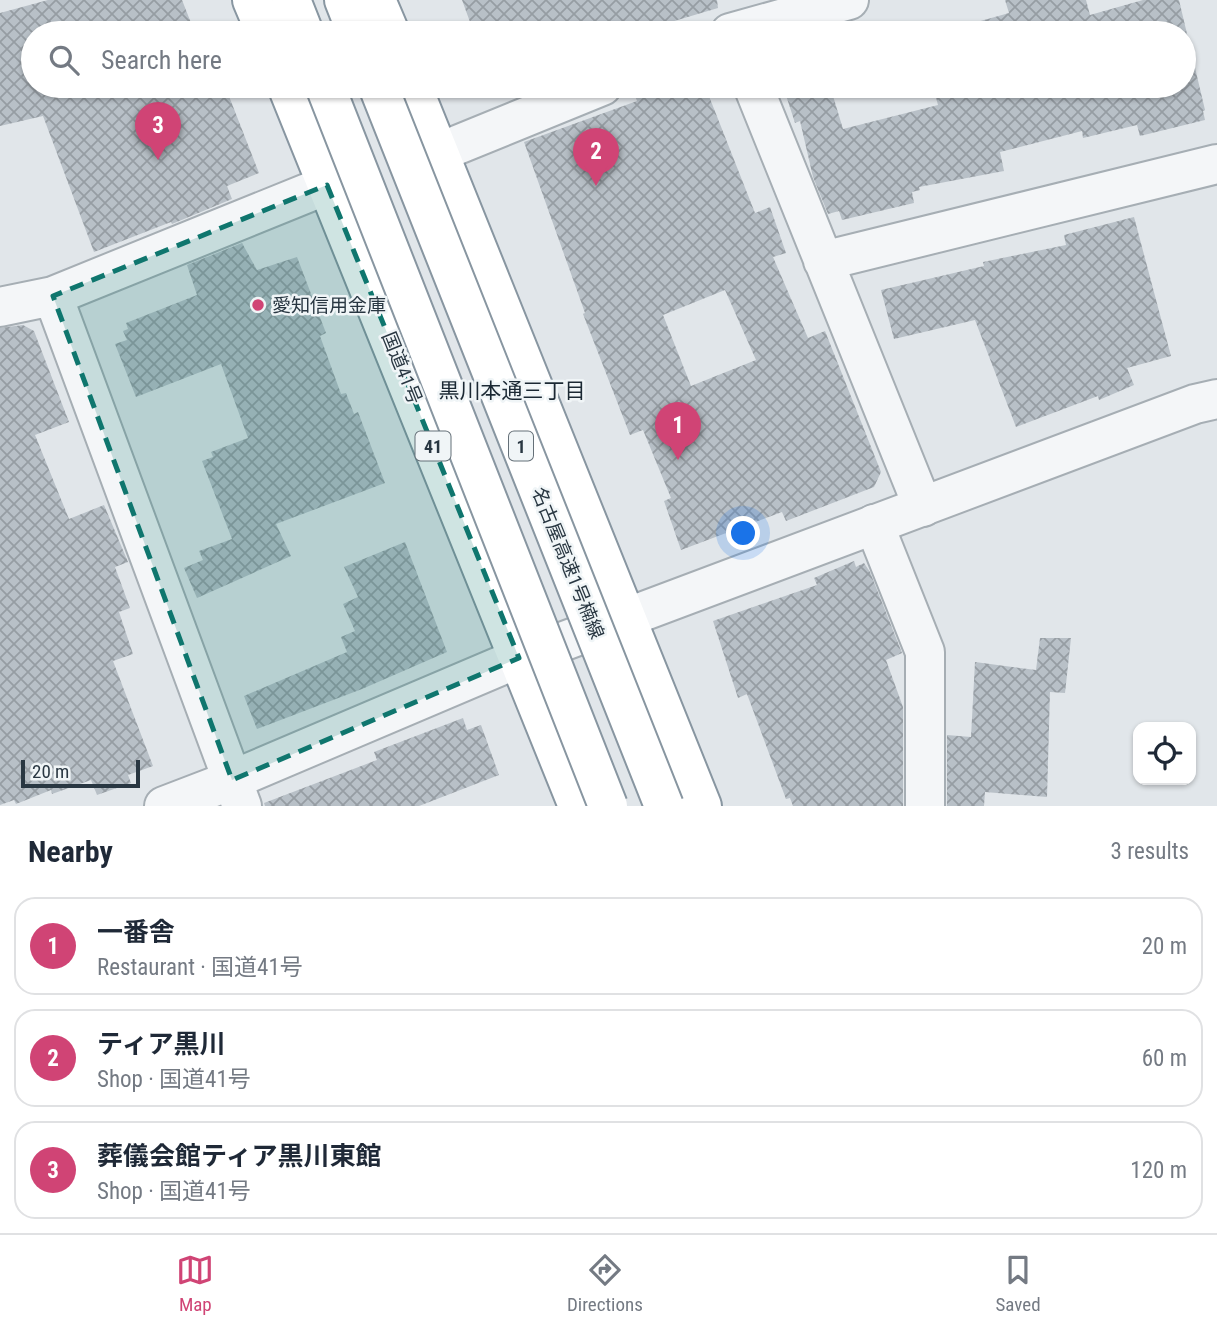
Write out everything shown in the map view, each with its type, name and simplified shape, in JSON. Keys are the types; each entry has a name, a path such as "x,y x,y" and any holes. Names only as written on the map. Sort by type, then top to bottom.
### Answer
{"highway":[{"path":"252,0 260,21"},
{"path":"291,0 299,21"},
{"path":"344,0 352,21"},
{"path":"376,0 385,21"},
{"name":"国道41号","path":"292,98 578,806"},
{"path":"330,98 608,806"},
{"name":"名古屋高速1号楠線","path":"383,98 664,806"},
{"path":"417,98 702,806"}],"street":[{"path":"774,21 849,0"},
{"path":"440,152 573,98"},
{"path":"758,98 923,507"},
{"path":"823,261 1217,164"},
{"path":"0,307 52,296 327,185"},
{"path":"52,296 237,793"},
{"path":"164,806 237,793 519,658 1195,404 1217,399"},
{"path":"874,524 925,652 925,806"}],"highlighted area":[{"path":"327,185 519,658 232,780 53,296"}],"building":[{"path":"48,0 182,0 190,21 21,21 21,98 230,98 259,173 227,186 232,199 94,252 43,116 0,126 0,13"},
{"path":"462,0 717,0 718,8 674,21 470,21"},
{"path":"1005,0 1086,0 1090,15 1143,0 1179,0 1184,21 981,21 1009,13"},
{"path":"1196,72 1205,120 1140,136 1137,125 1083,138 1082,131 1000,152 1004,171 919,187 920,190 912,192 914,203 842,220 839,211 828,214 813,177 800,121 795,123 787,98 834,98 843,129 938,105 936,98 1196,98"},
{"path":"636,98 710,98 755,213 770,207 786,253 773,257 808,338 825,331 881,472 874,487 786,521 782,512 681,550 664,501 671,498 643,430 630,435 583,314 585,313 524,142 637,101","holes":["725,290 756,360 691,386 663,315"]},
{"path":"1134,217 1171,356 1127,368 1134,385 1099,400 1098,396 1016,427 975,320 894,339 881,290 984,266 983,262 1066,245 1064,235"},
{"path":"242,243 257,270 297,257 326,333 320,336 341,394 346,393 354,414 358,412 385,483 276,524 291,556 197,598 184,568 203,560 199,551 232,539 202,461 213,457 211,452 248,438 221,364 136,397 115,344 127,340 123,331 128,329 126,323 197,295 187,265"},
{"path":"23,325 34,331 69,422 35,435 69,519 104,505 128,562 115,567 130,608 119,612 133,654 113,661 153,766 128,775 131,783 97,795 91,780 52,794 51,790 16,804 14,800 0,805 0,328"},
{"path":"405,542 447,652 362,689 257,729 244,696 347,652 341,637 355,631 343,604 358,597 344,567"},
{"path":"854,561 856,567 864,563 870,572 902,653 886,660 903,707 903,806 793,806 790,798 786,799 747,694 738,698 713,621 817,585 814,578"},
{"path":"1040,638 1071,638 1065,693 1050,692 1047,797 985,792 984,806 947,806 947,735 971,737 975,662 1036,670"},
{"path":"463,718 467,730 481,725 499,775 419,806 265,806 264,803 377,760 374,752"}],"place":[{"name":"葬儀会館ティア黒川東館","path":"158,160"},
{"name":"ティア黒川","path":"596,186"},
{"name":"愛知信用金庫","path":"258,305"},
{"name":"一番舎","path":"678,460"}],"district":[{"name":"黒川本通三丁目","path":"512,391"}]}
